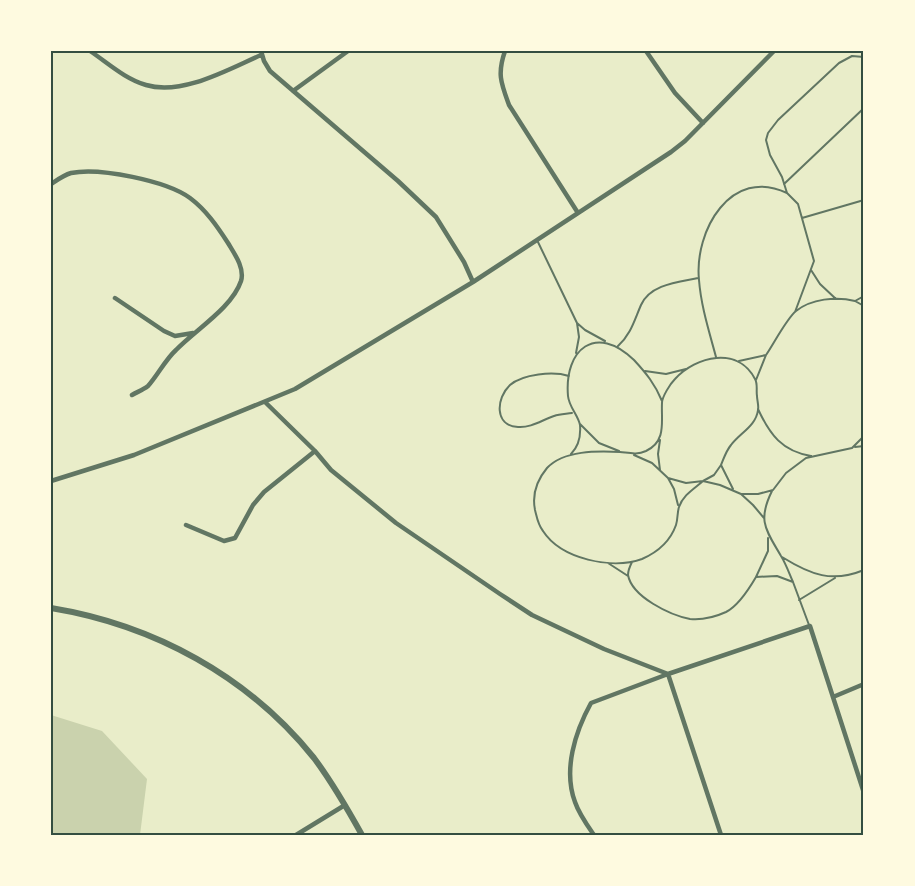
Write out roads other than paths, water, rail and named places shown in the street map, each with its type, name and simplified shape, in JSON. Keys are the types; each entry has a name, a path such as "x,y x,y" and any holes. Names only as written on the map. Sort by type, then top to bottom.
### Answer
{"street":[{"path":"90,51 129,77 155,87 177,87 214,75 261,53 270,71 398,181 436,217 464,262 472,282"},
{"path":"293,91 348,51"},
{"path":"505,51 499,67 509,105 578,213"},
{"path":"646,51 675,93 703,123"},
{"path":"51,481 134,455 265,402 311,380 472,282 671,152 774,51"},
{"path":"51,184 71,173 93,171 128,176 172,187 202,208 217,226 240,264 242,280 220,310 174,352 147,386 132,395"},
{"path":"115,298 175,336 193,333"},
{"path":"265,402 331,470 396,524 532,615 604,649 668,674"},
{"path":"186,525 224,541 235,538 264,492 315,451"},
{"path":"51,608 104,620 152,636 217,670 254,698 285,726 313,757 362,835"},
{"path":"594,835 579,813 572,789 571,758 582,719 591,703 668,674 810,626 864,793"},
{"path":"668,674 721,835"},
{"path":"833,697 864,684"},
{"path":"296,835 345,805"}],"lane":[{"path":"787,193 767,148 768,133 778,120 839,63 852,56 864,57"},
{"path":"784,184 864,108"},
{"path":"716,357 698,278 705,235 716,214 731,196 744,188 774,187 787,193 798,204 814,261 795,312 766,355 756,380 758,409 767,429 777,441 789,450 814,457"},
{"path":"802,218 864,200"},
{"path":"537,240 577,323 579,337 569,376 568,394 574,413 599,443 652,463 660,470 674,489 679,507"},
{"path":"812,270 820,284 836,299"},
{"path":"617,347 632,330 646,297 666,285 698,278"},
{"path":"855,301 864,296"},
{"path":"795,312 820,300 855,301 864,306"},
{"path":"577,323 585,330 617,347 645,371 657,387 662,401 663,425 658,454 660,470"},
{"path":"576,353 593,343 605,342"},
{"path":"737,362 766,355"},
{"path":"662,401 674,380 688,368 703,360 716,357 725,357 737,362 747,368 756,380"},
{"path":"645,371 666,374 688,368"},
{"path":"569,376 530,376 515,382 500,398 499,411 504,422 515,427 535,424 556,415 574,413"},
{"path":"621,452 570,455 546,469 537,485 534,503 538,523 549,539 565,550 584,558 608,563 632,562 656,552 669,540 676,524 679,507 687,493 714,475 729,448 752,424 758,409"},
{"path":"570,455 580,442 580,423"},
{"path":"852,448 864,436"},
{"path":"633,455 647,451 660,437"},
{"path":"608,563 628,576 645,598 674,614 698,619 724,613 731,609 756,577 768,551 765,509 773,490 786,473 806,458 864,446"},
{"path":"721,465 733,489"},
{"path":"668,478 692,483 703,481 733,489 753,504 765,519"},
{"path":"741,494 758,494 773,490"},
{"path":"768,535 782,557 810,626"},
{"path":"782,557 814,574 837,577"},
{"path":"628,576 632,562"},
{"path":"799,600 837,577 864,570"},
{"path":"756,577 777,576 793,582"}]}
